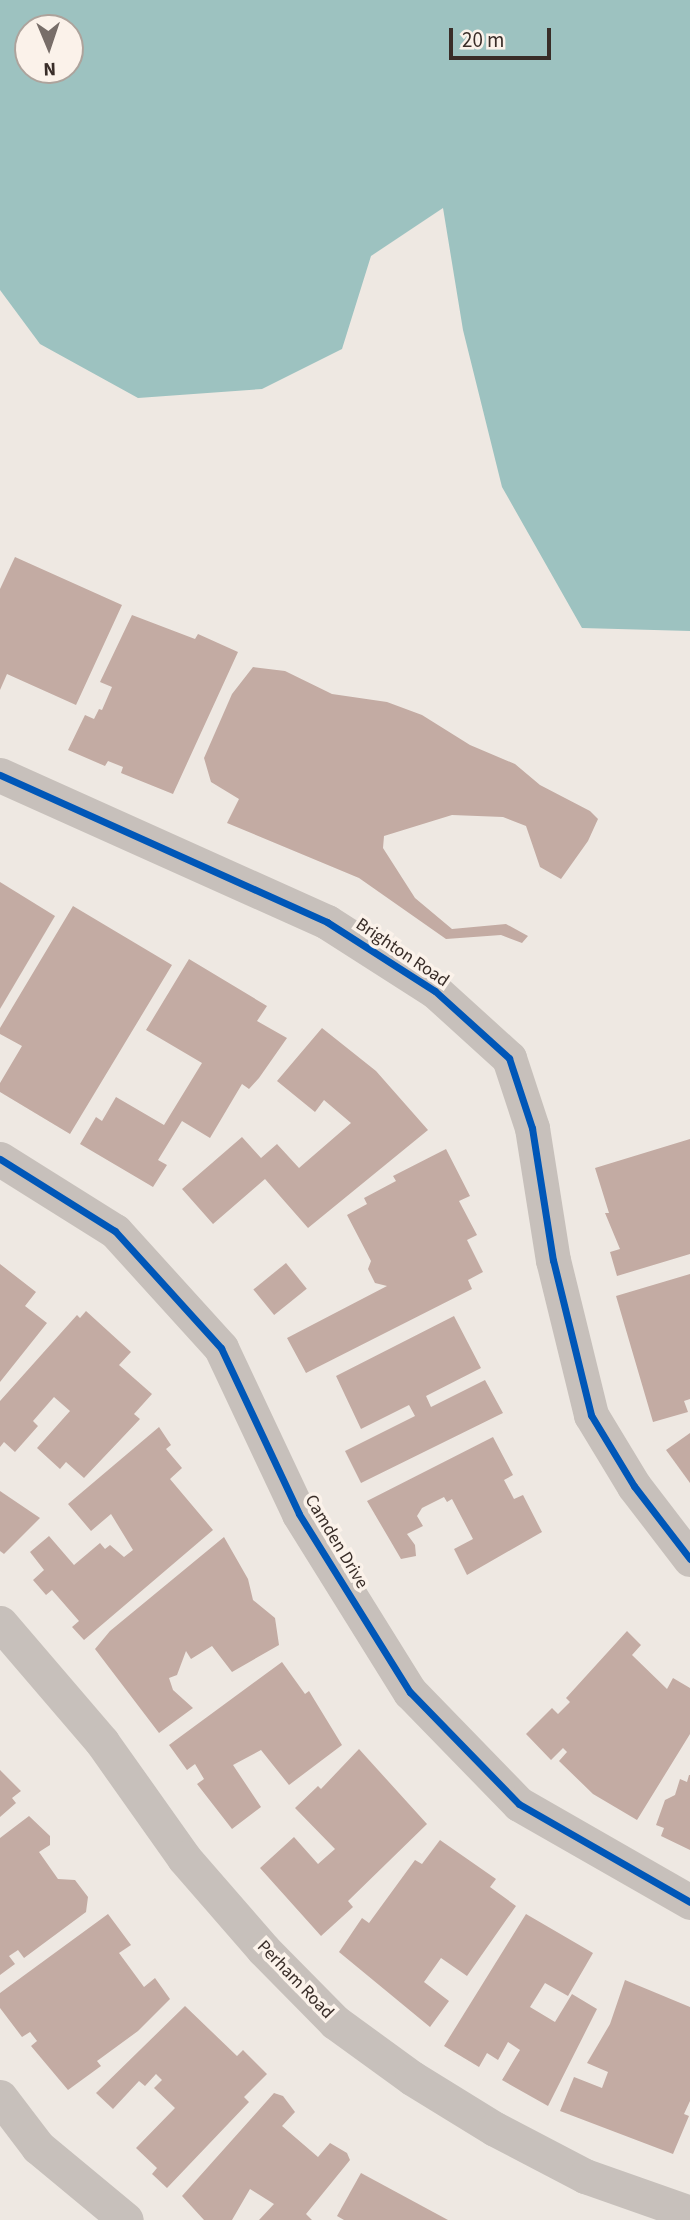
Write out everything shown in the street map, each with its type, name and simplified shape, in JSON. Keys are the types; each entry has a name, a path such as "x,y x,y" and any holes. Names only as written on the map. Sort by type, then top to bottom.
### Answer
{"street":[{"name":"Brighton Road","path":"0,775 327,922 435,991 509,1058 532,1128 553,1260 591,1415 634,1486 690,1559"},
{"name":"Camden Drive","path":"0,1159 115,1231 221,1348 299,1514 410,1692 519,1804 690,1902"},
{"name":"Perham Road","path":"0,1623 102,1742 184,1858 263,1949 335,2021 412,2078 495,2129 585,2176 690,2213"},
{"path":"0,2098 38,2147 126,2220"}],"water":[{"path":"0,0 690,0 690,631 582,628 502,487 463,330 443,208 371,256 342,349 262,389 138,398 40,344 0,290"}],"building":[{"path":"15,557 122,605 76,705 7,674 0,690 0,589"},
{"path":"132,615 195,639 198,634 238,652 173,794 121,773 123,767 108,761 105,766 68,750 85,715 94,719 99,709 102,710 112,687 100,682"},
{"path":"253,667 285,671 332,694 387,702 422,715 470,745 515,764 540,785 590,811 598,819 588,841 561,879 540,867 526,826 503,817 452,815 384,836 383,848 415,898 452,929 506,924 528,936 522,943 501,935 446,939 359,878 227,823 239,799 211,782 204,758 232,694"},
{"path":"0,882 55,916 0,1009"},
{"path":"73,906 172,965 70,1134 0,1092 0,1083 22,1046 0,1034 0,1028"},
{"path":"189,959 267,1006 257,1021 287,1038 249,1089 242,1084 210,1138 182,1121 158,1160 167,1165 153,1187 80,1144 96,1117 102,1121 116,1097 164,1125 202,1063 146,1030"},
{"path":"322,1028 376,1071 428,1130 308,1228 265,1179 213,1224 182,1189 242,1137 261,1158 277,1144 299,1168 351,1123 324,1100 315,1112 277,1081"},
{"path":"690,1139 690,1254 617,1276 610,1252 620,1249 605,1213 609,1213 595,1168"},
{"path":"446,1149 470,1196 459,1201 477,1235 467,1240 483,1272 468,1280 472,1289 306,1373 287,1338 387,1286 375,1283 368,1269 371,1261 347,1215 367,1204 364,1198 396,1181 393,1176"},
{"path":"286,1263 307,1289 274,1315 253,1289"},
{"path":"0,1264 36,1292 25,1306 47,1323 0,1382"},
{"path":"690,1274 690,1399 684,1401 688,1412 653,1422 616,1296"},
{"path":"86,1311 131,1352 119,1365 152,1394 134,1414 140,1419 84,1478 66,1462 60,1469 37,1448 70,1411 54,1397 33,1421 38,1426 15,1452 4,1442 0,1447 0,1401 77,1315 80,1318"},
{"path":"454,1316 481,1368 426,1396 431,1407 485,1380 503,1413 361,1483 345,1451 415,1416 409,1405 361,1429 336,1376"},
{"path":"159,1427 171,1445 166,1449 182,1468 170,1479 213,1530 84,1640 72,1627 79,1621 52,1590 46,1595 33,1580 44,1570 30,1552 49,1536 74,1565 100,1543 105,1549 110,1545 124,1557 133,1550 111,1514 91,1531 68,1504"},
{"path":"690,1433 690,1483 666,1450"},
{"path":"493,1437 513,1475 504,1480 514,1499 523,1495 542,1532 467,1575 454,1549 473,1539 452,1499 447,1502 444,1497 422,1508 417,1516 423,1526 407,1534 415,1545 416,1556 401,1559 367,1501"},
{"path":"0,1491 40,1518 4,1554 0,1551"},
{"path":"224,1537 248,1579 253,1600 275,1618 279,1645 232,1672 212,1646 191,1659 186,1651 177,1675 169,1678 173,1690 193,1708 159,1733 95,1649 110,1631"},
{"path":"627,1631 641,1645 632,1655 667,1689 673,1678 690,1688 690,1734 637,1820 593,1794 559,1761 567,1752 563,1748 551,1760 526,1734 552,1708 558,1714 570,1702 566,1698"},
{"path":"282,1662 305,1694 309,1691 342,1745 289,1785 261,1750 233,1765 261,1807 232,1829 197,1784 204,1779 195,1764 187,1770 169,1745"},
{"path":"359,1749 427,1824 348,1901 353,1907 321,1936 260,1868 294,1837 318,1864 335,1849 295,1808 318,1786 321,1789"},
{"path":"0,1770 21,1791 12,1798 16,1803 0,1817"},
{"path":"689,1775 690,1850 661,1836 664,1828 656,1825 665,1800 675,1795 680,1779 687,1782"},
{"path":"29,1816 50,1836 50,1845 39,1852 58,1879 75,1880 88,1897 86,1912 24,1958 18,1950 9,1956 15,1964 0,1975 0,1838"},
{"path":"440,1840 496,1879 490,1887 516,1906 467,1976 441,1958 424,1982 449,2001 430,2027 339,1952 362,1918 369,1923 415,1860 422,1864"},
{"path":"108,1914 131,1945 119,1953 144,1987 155,1978 170,1999 138,2031 97,2061 101,2066 68,2090 31,2046 37,2041 30,2032 22,2037 0,2008 0,1993"},
{"path":"526,1914 593,1953 568,1996 545,1983 530,2007 555,2022 572,1994 597,2009 548,2106 502,2080 520,2050 508,2042 498,2060 487,2053 479,2067 444,2046"},
{"path":"625,1980 690,2007 690,2101 684,2114 689,2116 673,2154 560,2111 574,2077 602,2088 608,2072 587,2063 610,2024"},
{"path":"185,2006 237,2056 243,2050 267,2074 244,2097 249,2102 167,2188 152,2174 157,2168 136,2148 175,2108 154,2088 162,2080 156,2074 145,2086 139,2081 113,2109 96,2093"},
{"path":"274,2093 283,2096 295,2112 282,2126 318,2157 330,2143 347,2153 350,2160 306,2214 312,2220 259,2220 274,2204 250,2189 232,2220 204,2220 182,2196"},
{"path":"361,2173 448,2220 344,2220 337,2216"}],"cycle path":[{"path":"0,775 327,922 435,991 509,1058 532,1128 553,1260 591,1415 634,1486 690,1559"},
{"path":"0,1159 115,1231 221,1348 299,1514 410,1692 519,1804 690,1902"}]}
